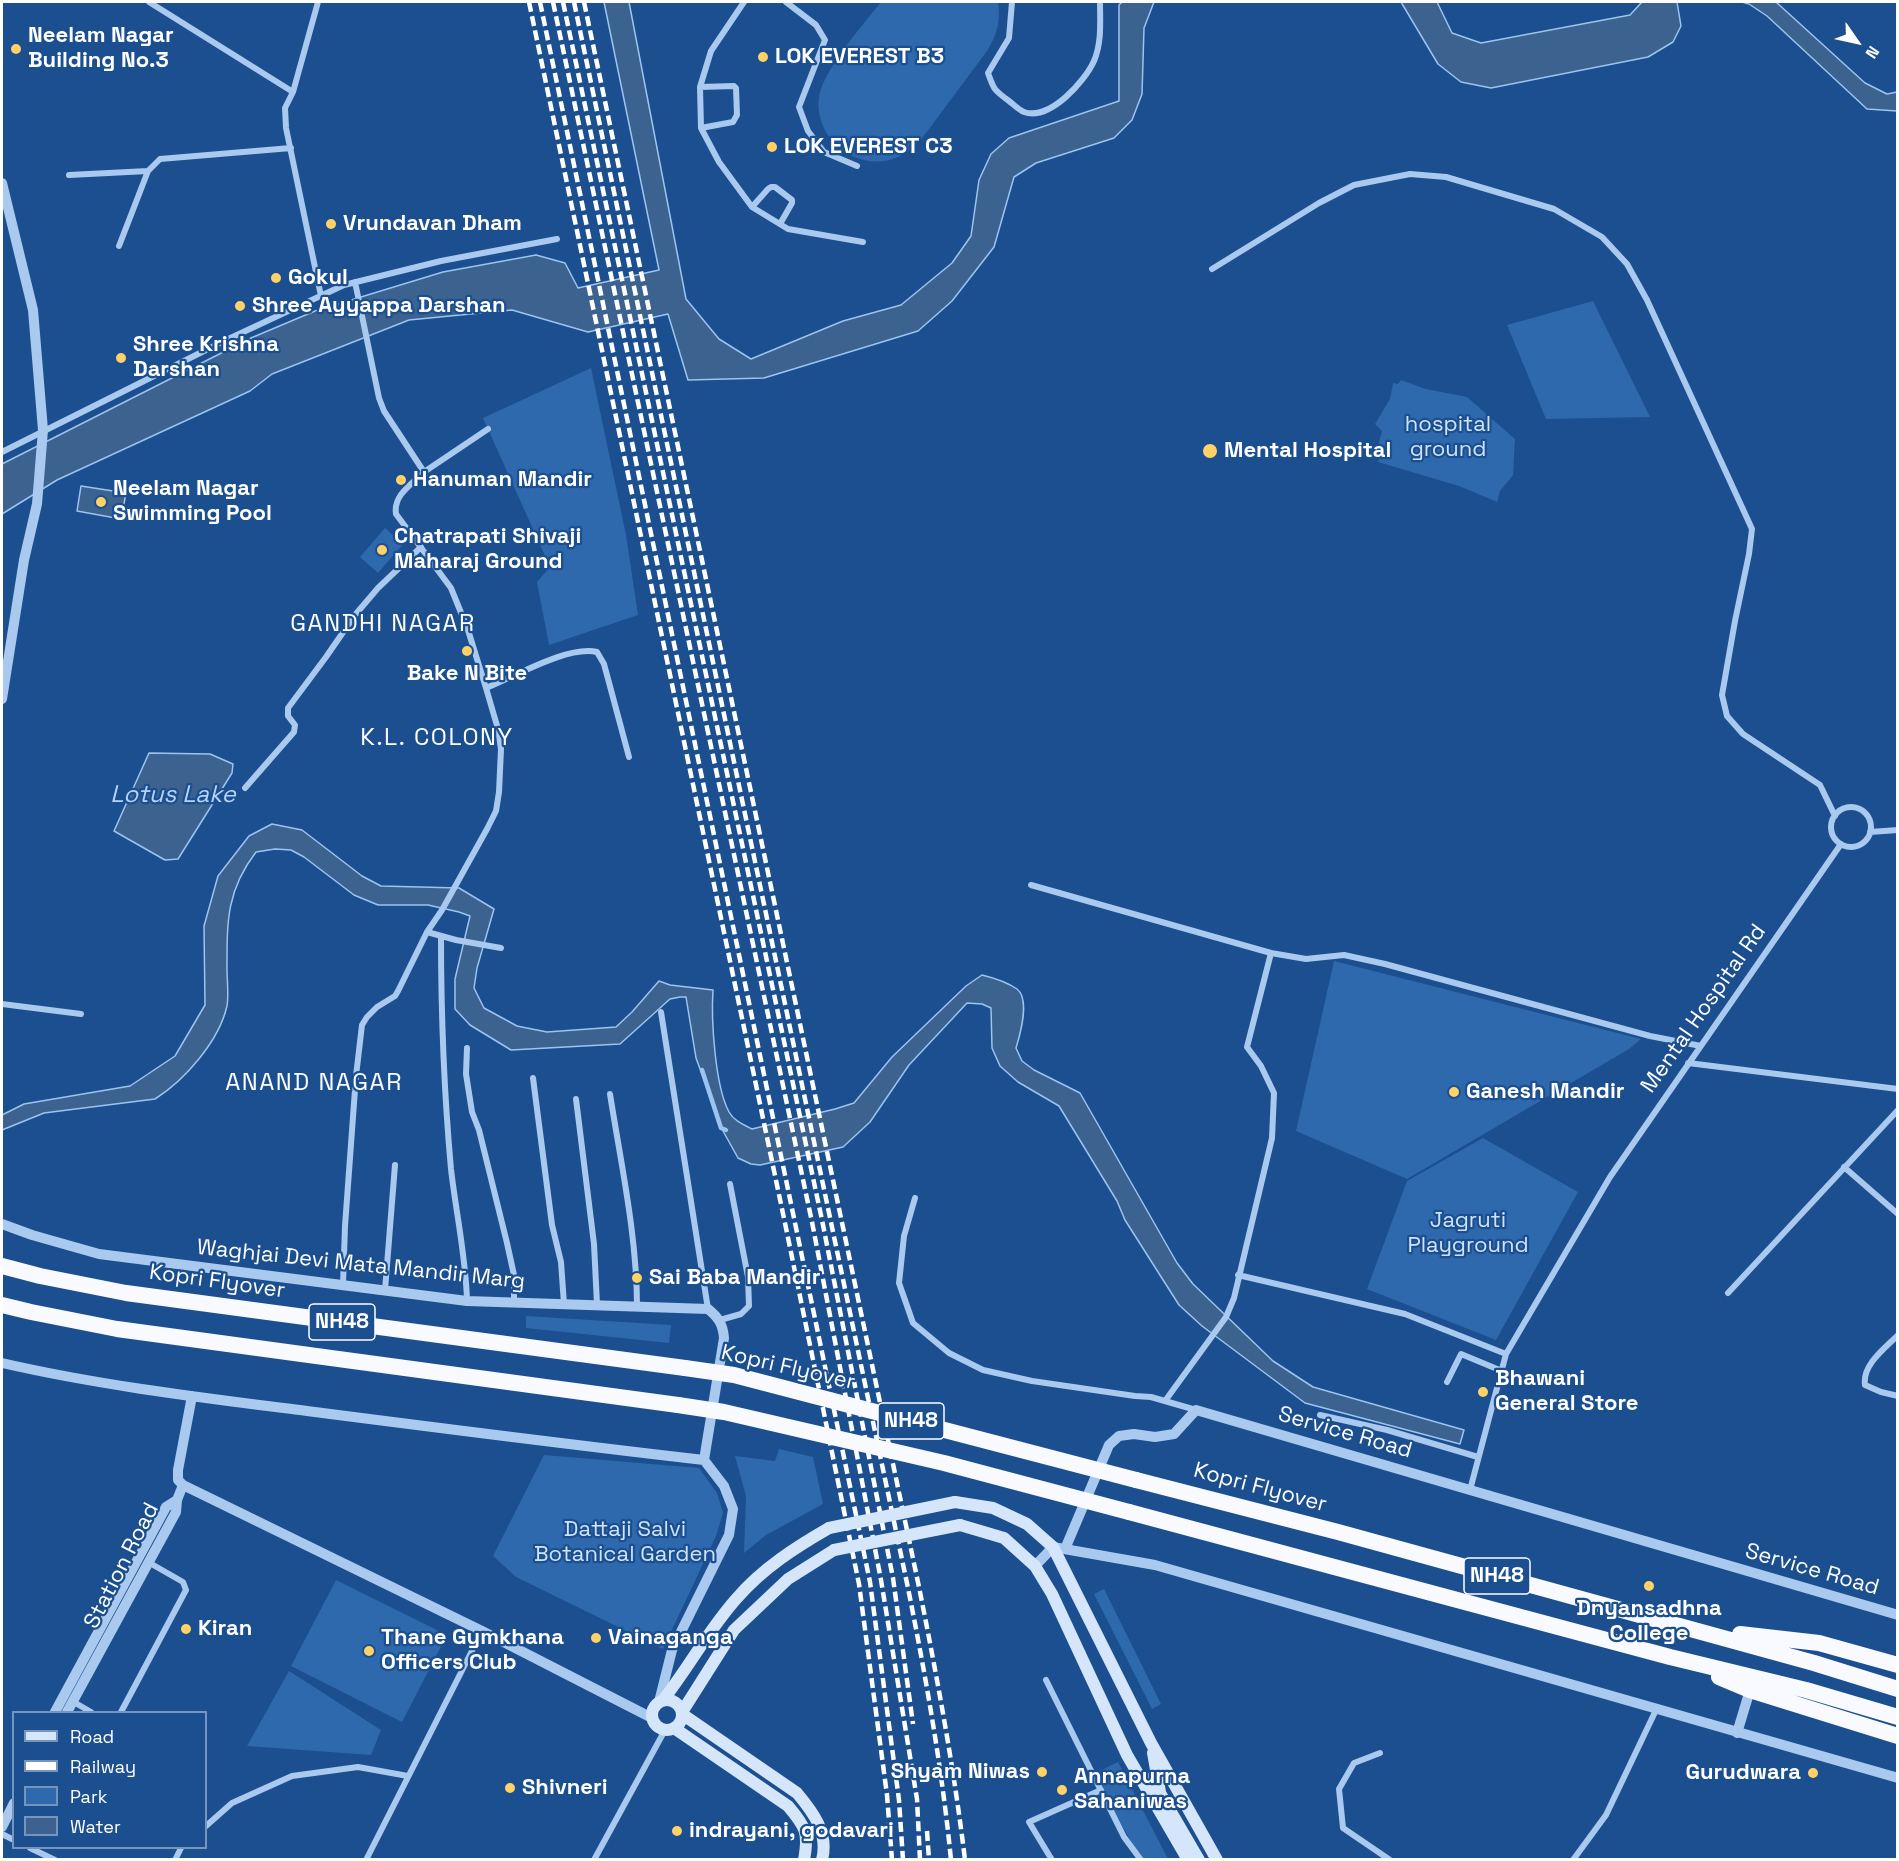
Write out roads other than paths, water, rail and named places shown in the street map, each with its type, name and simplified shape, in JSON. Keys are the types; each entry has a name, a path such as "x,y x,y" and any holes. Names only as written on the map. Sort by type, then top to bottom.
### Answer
{"highway":[{"name":"Kopri Flyover","path":"2,1266 126,1293 734,1375 1338,1532 1688,1629"},
{"name":"NH48","path":"2,1305 117,1329 724,1412 944,1463 1670,1657 1806,1690 1898,1717"},
{"name":"NH48","path":"1688,1629 1814,1663 1898,1689"},
{"path":"1688,1629 1819,1643 1898,1665"},
{"path":"1670,1657 1750,1690 1898,1736"}],"main road":[{"path":"804,1860 807,1840 801,1821 788,1806 670,1729 657,1727 652,1718 653,1709 738,1597 796,1547 830,1528 955,1502 993,1508 1027,1524 1059,1548 1151,1743 1217,1860"},
{"path":"670,1729 680,1722 682,1713 734,1630 788,1579 834,1550 960,1525 1004,1538 1035,1566 1052,1594 1127,1755 1188,1860"},
{"path":"661,1701 677,1703 682,1713 797,1793 812,1810 821,1826 824,1852 822,1860"},
{"path":"1151,1743 1163,1798"},
{"path":"1127,1755 1163,1798 1199,1860"},
{"path":"788,1806 797,1793"}],"street":[{"path":"149,2 293,92"},
{"path":"318,2 293,92 285,108 286,128 321,296"},
{"path":"744,2 711,51 700,87 701,128 719,162 752,207 788,229 862,242"},
{"path":"786,2 816,26 825,40 799,107 808,131 824,153 857,166"},
{"path":"1012,2 1009,38 988,73 994,91 1024,112 1036,112 1050,108 1068,96 1083,77 1094,61 1100,37 1100,2"},
{"path":"700,87 734,86 737,115 733,122 701,128"},
{"path":"119,246 148,171 160,159 291,148"},
{"path":"69,175 148,171"},
{"path":"1212,269 1319,203 1354,185 1410,174 1446,177 1554,208 1602,237 1627,264 1647,300 1752,529 1722,695 1727,716 1743,734 1820,785 1835,816"},
{"path":"2,183 33,310 43,430 37,504 24,560 2,699"},
{"path":"752,207 768,189 775,187 792,200 780,224"},
{"path":"2,452 224,341 344,285 441,261 557,239"},
{"path":"355,282 379,398 384,411 424,472"},
{"path":"343,1285 355,1088 362,1025 372,1012 395,996 427,932 487,829 496,811 500,792 501,749 498,729 468,630 451,588 396,514 394,506 397,498 424,472 488,429"},
{"path":"245,788 294,732 295,725 288,716 288,708 355,615 378,588 421,547"},
{"path":"486,688 553,659 578,651 597,652 604,664 629,757"},
{"path":"1847,807 1860,809 1870,824 1870,832 1864,842 1852,847 1841,844 1834,838 1831,826 1835,816 1841,809 1847,807"},
{"path":"1870,832 1898,830"},
{"name":"Mental Hospital Rd","path":"1470,1490 1506,1354 1610,1177 1841,844"},
{"path":"1031,885 1271,953 1306,958 1344,955 1650,1036 1701,1046"},
{"path":"427,932 501,948"},
{"path":"441,936 444,1072 450,1150 467,1278 467,1301"},
{"path":"1165,1401 1226,1317 1234,1298 1272,1137 1274,1093 1261,1066 1247,1047 1271,953"},
{"path":"2,1004 81,1014"},
{"path":"661,1012 708,1309 720,1320 724,1338 704,1460"},
{"path":"467,1048 466,1074 472,1112 479,1130 510,1254 514,1275 514,1304"},
{"path":"1688,1063 1898,1089"},
{"path":"533,1078 552,1225 561,1262 564,1304"},
{"path":"610,1094 637,1274 638,1307"},
{"path":"576,1099 594,1244 597,1304"},
{"path":"1728,1293 1898,1110"},
{"path":"385,1290 395,1165"},
{"path":"1844,1167 1898,1214"},
{"path":"720,1320 741,1314 749,1306 748,1277 730,1184"},
{"name":"Service Road","path":"915,1198 904,1236 899,1283 913,1323 949,1353 983,1370 1032,1381 1165,1401 1898,1615"},
{"name":"Waghjai Devi Mata Mandir Marg","path":"2,1224 99,1254 467,1301 708,1309"},
{"path":"1238,1275 1405,1314 1506,1354"},
{"path":"1898,1335 1869,1366 1863,1376 1865,1384 1881,1392 1898,1396"},
{"path":"1447,1382 1461,1354 1502,1371"},
{"path":"2,1363 192,1396 558,1444 704,1460 724,1486 733,1509 729,1535 672,1650 661,1701"},
{"name":"Station Road","path":"67,1711 68,1699 131,1583 148,1562 176,1512 177,1500 183,1485 178,1480 178,1470 192,1396"},
{"path":"1035,1566 1059,1548 1109,1445 1119,1436 1134,1434 1155,1437 1174,1434 1196,1410"},
{"path":"1320,1415 1387,1430 1478,1457"},
{"path":"183,1485 482,1631 652,1718"},
{"path":"131,1583 166,1507 177,1500"},
{"path":"1059,1548 1155,1565 1898,1778"},
{"path":"122,1711 186,1590 183,1582 148,1562"},
{"path":"366,1860 482,1631"},
{"path":"1046,1680 1124,1837 1141,1860"},
{"path":"1737,1733 1750,1690"},
{"path":"57,1711 68,1699 89,1711"},
{"path":"1573,1860 1605,1815 1656,1710"},
{"path":"594,1860 670,1729"},
{"path":"1380,1753 1354,1763 1339,1789 1343,1828 1390,1860"},
{"path":"207,1825 232,1803 292,1776 358,1767 408,1776"},
{"path":"1052,1860 1029,1822 1101,1790"},
{"path":"3,1819 12,1806"},
{"path":"32,1849 55,1860"}],"water":[{"path":"604,2 629,2 686,299 719,339 751,359 843,321 901,305 952,263 971,236 979,180 991,154 1009,138 1119,101 1119,5 1122,2 1154,2 1144,28 1142,94 1132,120 1114,138 1036,163 1014,177 994,247 952,301 918,331 764,378 688,380 668,314 588,332 512,310 409,320 272,374 250,391 57,480 2,514 2,464 251,338 315,311 443,272 536,255 565,263 578,288 659,270"},
{"path":"1401,2 1437,2 1452,33 1481,43 1630,15 1642,2 1677,2 1681,26 1673,42 1648,57 1491,88 1461,82 1438,64"},
{"path":"1742,2 1776,2 1865,83 1887,94 1897,92 1897,111 1867,109 1767,16"},
{"name":"Neelam Nagar Swimming Pool","path":"81,486 126,493 121,519 77,511"},
{"name":"Lotus Lake","path":"149,753 210,754 233,764 232,773 178,859 165,860 114,831"},
{"path":"272,824 302,830 362,876 381,886 459,888 494,909 477,968 474,988 484,1008 517,1026 547,1032 616,1027 659,981 670,985 713,990 715,1052 724,1101 734,1118 752,1129 854,1103 892,1057 966,986 982,975 1009,984 1017,989 1023,1001 1023,1017 1016,1048 1022,1061 1034,1070 1080,1093 1177,1263 1193,1284 1273,1361 1313,1387 1464,1430 1460,1444 1305,1403 1202,1326 1179,1305 1125,1220 1117,1201 1059,1106 1018,1082 1000,1066 992,1048 991,1008 982,1004 967,1003 909,1065 870,1122 843,1147 760,1165 751,1164 738,1158 723,1131 696,1058 686,997 670,999 620,1044 511,1050 470,1025 455,1009 455,979 470,916 428,905 378,905 354,895 304,857 291,850 275,849 256,852 239,880 228,922 227,1006 217,1033 209,1046 178,1081 155,1099 44,1113 2,1130 2,1115 24,1104 130,1086 175,1056 205,1005 204,926 218,876 249,836"}],"waterway":[{"path":"702,1070 721,1128 726,1130"}],"railway":[{"path":"529,2 859,1584 887,1795 892,1860"},
{"path":"540,2 870,1582 899,1800 903,1860"},
{"path":"553,2 812,1222 881,1580 917,1799 920,1860"},
{"path":"563,2 822,1220 893,1578 913,1724"},
{"path":"574,2 908,1588 933,1723 951,1860"},
{"path":"584,2 919,1587 945,1723 965,1860"},
{"path":"927,1831 929,1860"}],"place":[{"name":"Neelam Nagar Building No.3","path":"16,49"},
{"name":"LOK EVEREST B3","path":"763,57"},
{"name":"LOK EVEREST C3","path":"772,147"},
{"name":"Vrundavan Dham","path":"331,224"},
{"name":"Gokul","path":"276,278"},
{"name":"Shree Ayyappa Darshan","path":"240,306"},
{"name":"Shree Krishna Darshan","path":"121,358"},
{"name":"Mental Hospital","path":"1210,451"},
{"name":"Hanuman Mandir","path":"401,480"},
{"name":"Neelam Nagar Swimming Pool","path":"101,502"},
{"name":"Chatrapati Shivaji Maharaj Ground","path":"382,550"},
{"name":"Bake N Bite","path":"467,651"},
{"name":"Ganesh Mandir","path":"1454,1092"},
{"name":"Sai Baba Mandir","path":"637,1278"},
{"name":"Bhawani General Store","path":"1483,1392"},
{"name":"Dnyansadhna College","path":"1649,1586"},
{"name":"Kiran","path":"186,1629"},
{"name":"Vainaganga","path":"596,1638"},
{"name":"Thane Gymkhana Officers Club","path":"369,1651"},
{"name":"Shyam Niwas","path":"1042,1772"},
{"name":"Gurudwara","path":"1813,1773"},
{"name":"Shivneri","path":"510,1788"},
{"name":"Annapurna Sahaniwas","path":"1062,1790"},
{"name":"indrayani, godavari","path":"677,1831"}],"district":[{"name":"GANDHI NAGAR","path":"383,624"},
{"name":"K.L. COLONY","path":"437,738"},
{"name":"ANAND NAGAR","path":"314,1083"}],"park label":[{"name":"hospital ground","path":"1448,438"},
{"name":"Jagruti Playground","path":"1468,1234"},
{"name":"Dattaji Salvi Botanical Garden","path":"625,1542"}]}
